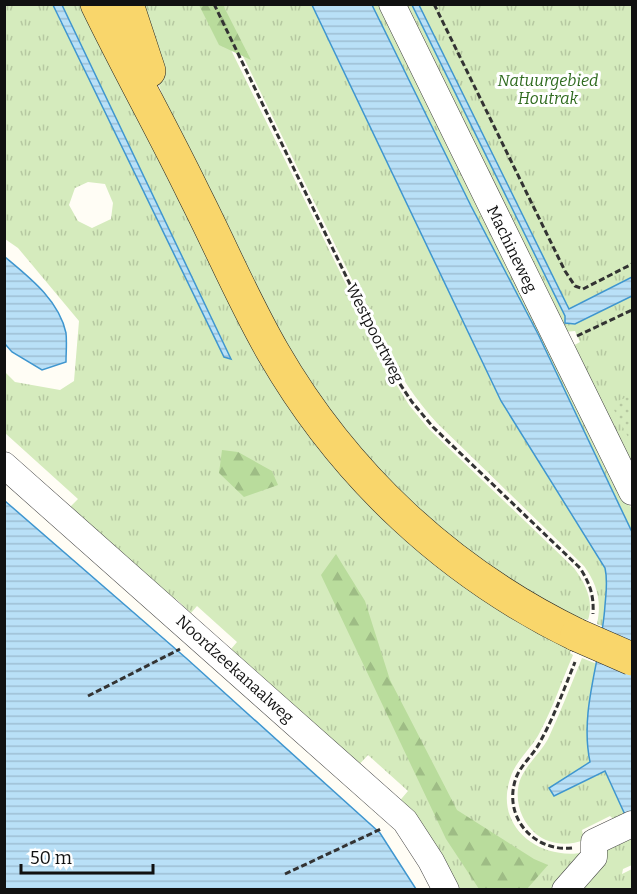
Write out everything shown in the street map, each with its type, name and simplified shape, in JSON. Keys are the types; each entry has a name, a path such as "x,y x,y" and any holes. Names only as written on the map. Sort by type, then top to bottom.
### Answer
{"main road":[{"path":"97,4 272,351 313,414 351,462 405,519 468,570 519,604 582,637 633,658"},
{"path":"127,4 182,169"}],"street":[{"name":"Machineweg","path":"392,4 633,492"},
{"name":"Noordzeekanaalweg","path":"4,465 405,821 431,861 446,890"},
{"path":"565,890 594,857 594,842 630,825"}],"path":[{"name":"Westpoortweg","path":"214,4 394,375 412,402 433,427 580,568 591,586 594,598 582,637"},
{"path":"434,4 565,271 575,286 583,289 633,264"},
{"path":"560,344 633,310"},
{"path":"582,637 544,735 516,776 512,798 519,820 526,832 537,841 559,849 580,847 594,842"},
{"path":"88,696 180,649"},
{"path":"285,874 390,825"}],"green space":[{"path":"5,5 53,5 62,26 58,5 93,5 281,385 572,648 570,653 573,655 537,738 512,772 507,797 509,812 515,826 525,838 553,852 569,854 586,852 553,889 454,889 397,804 408,791 368,755 356,768 226,655 237,642 197,606 191,613 176,599 171,604 65,512 78,499 5,433 5,372 15,382 60,390 74,381 79,321 18,248 5,239","holes":["88,182 105,184 113,203 111,219 92,228 78,221 69,205 75,188"]},
{"path":"132,5 209,5 391,376 409,405 429,429 574,568 588,593 590,613 588,620 584,619 583,623 450,544 316,404 186,155 163,97"},
{"path":"199,5 223,5 251,60 219,45"},
{"path":"218,5 384,5 632,510 632,638 597,624 599,608 597,593 584,566 437,423 408,386 384,345"},
{"name":"Natuurgebied Houtrak","path":"401,5 632,5 632,476 571,347 580,342 575,331 564,332"},
{"path":"632,395 632,438 629,439 611,404"},
{"path":"222,450 238,452 272,471 278,485 244,497 219,473"},
{"path":"336,554 365,601 390,680 457,810 534,859 548,865 527,889 479,889 446,839 321,575"},
{"path":"582,658 632,678 632,816 618,823 610,816 582,830 584,840 559,843 541,838 527,825 519,808 518,789 522,775 548,739"},
{"path":"632,832 632,865 623,869 622,874 632,869 632,889 575,890 603,850"}],"water":[{"path":"53,5 62,5 231,359 224,357"},
{"path":"312,5 372,5 471,206 538,334 632,532 632,830 605,771 554,796 549,788 590,762 587,723 603,625 605,568 501,401"},
{"path":"412,5 419,5 569,309 632,277 632,296 575,324 565,323 565,316"},
{"path":"5,257 42,290 57,310 66,333 66,362 42,370 12,352 5,344"},
{"path":"5,501 186,658 380,833 416,889 5,889"}]}
